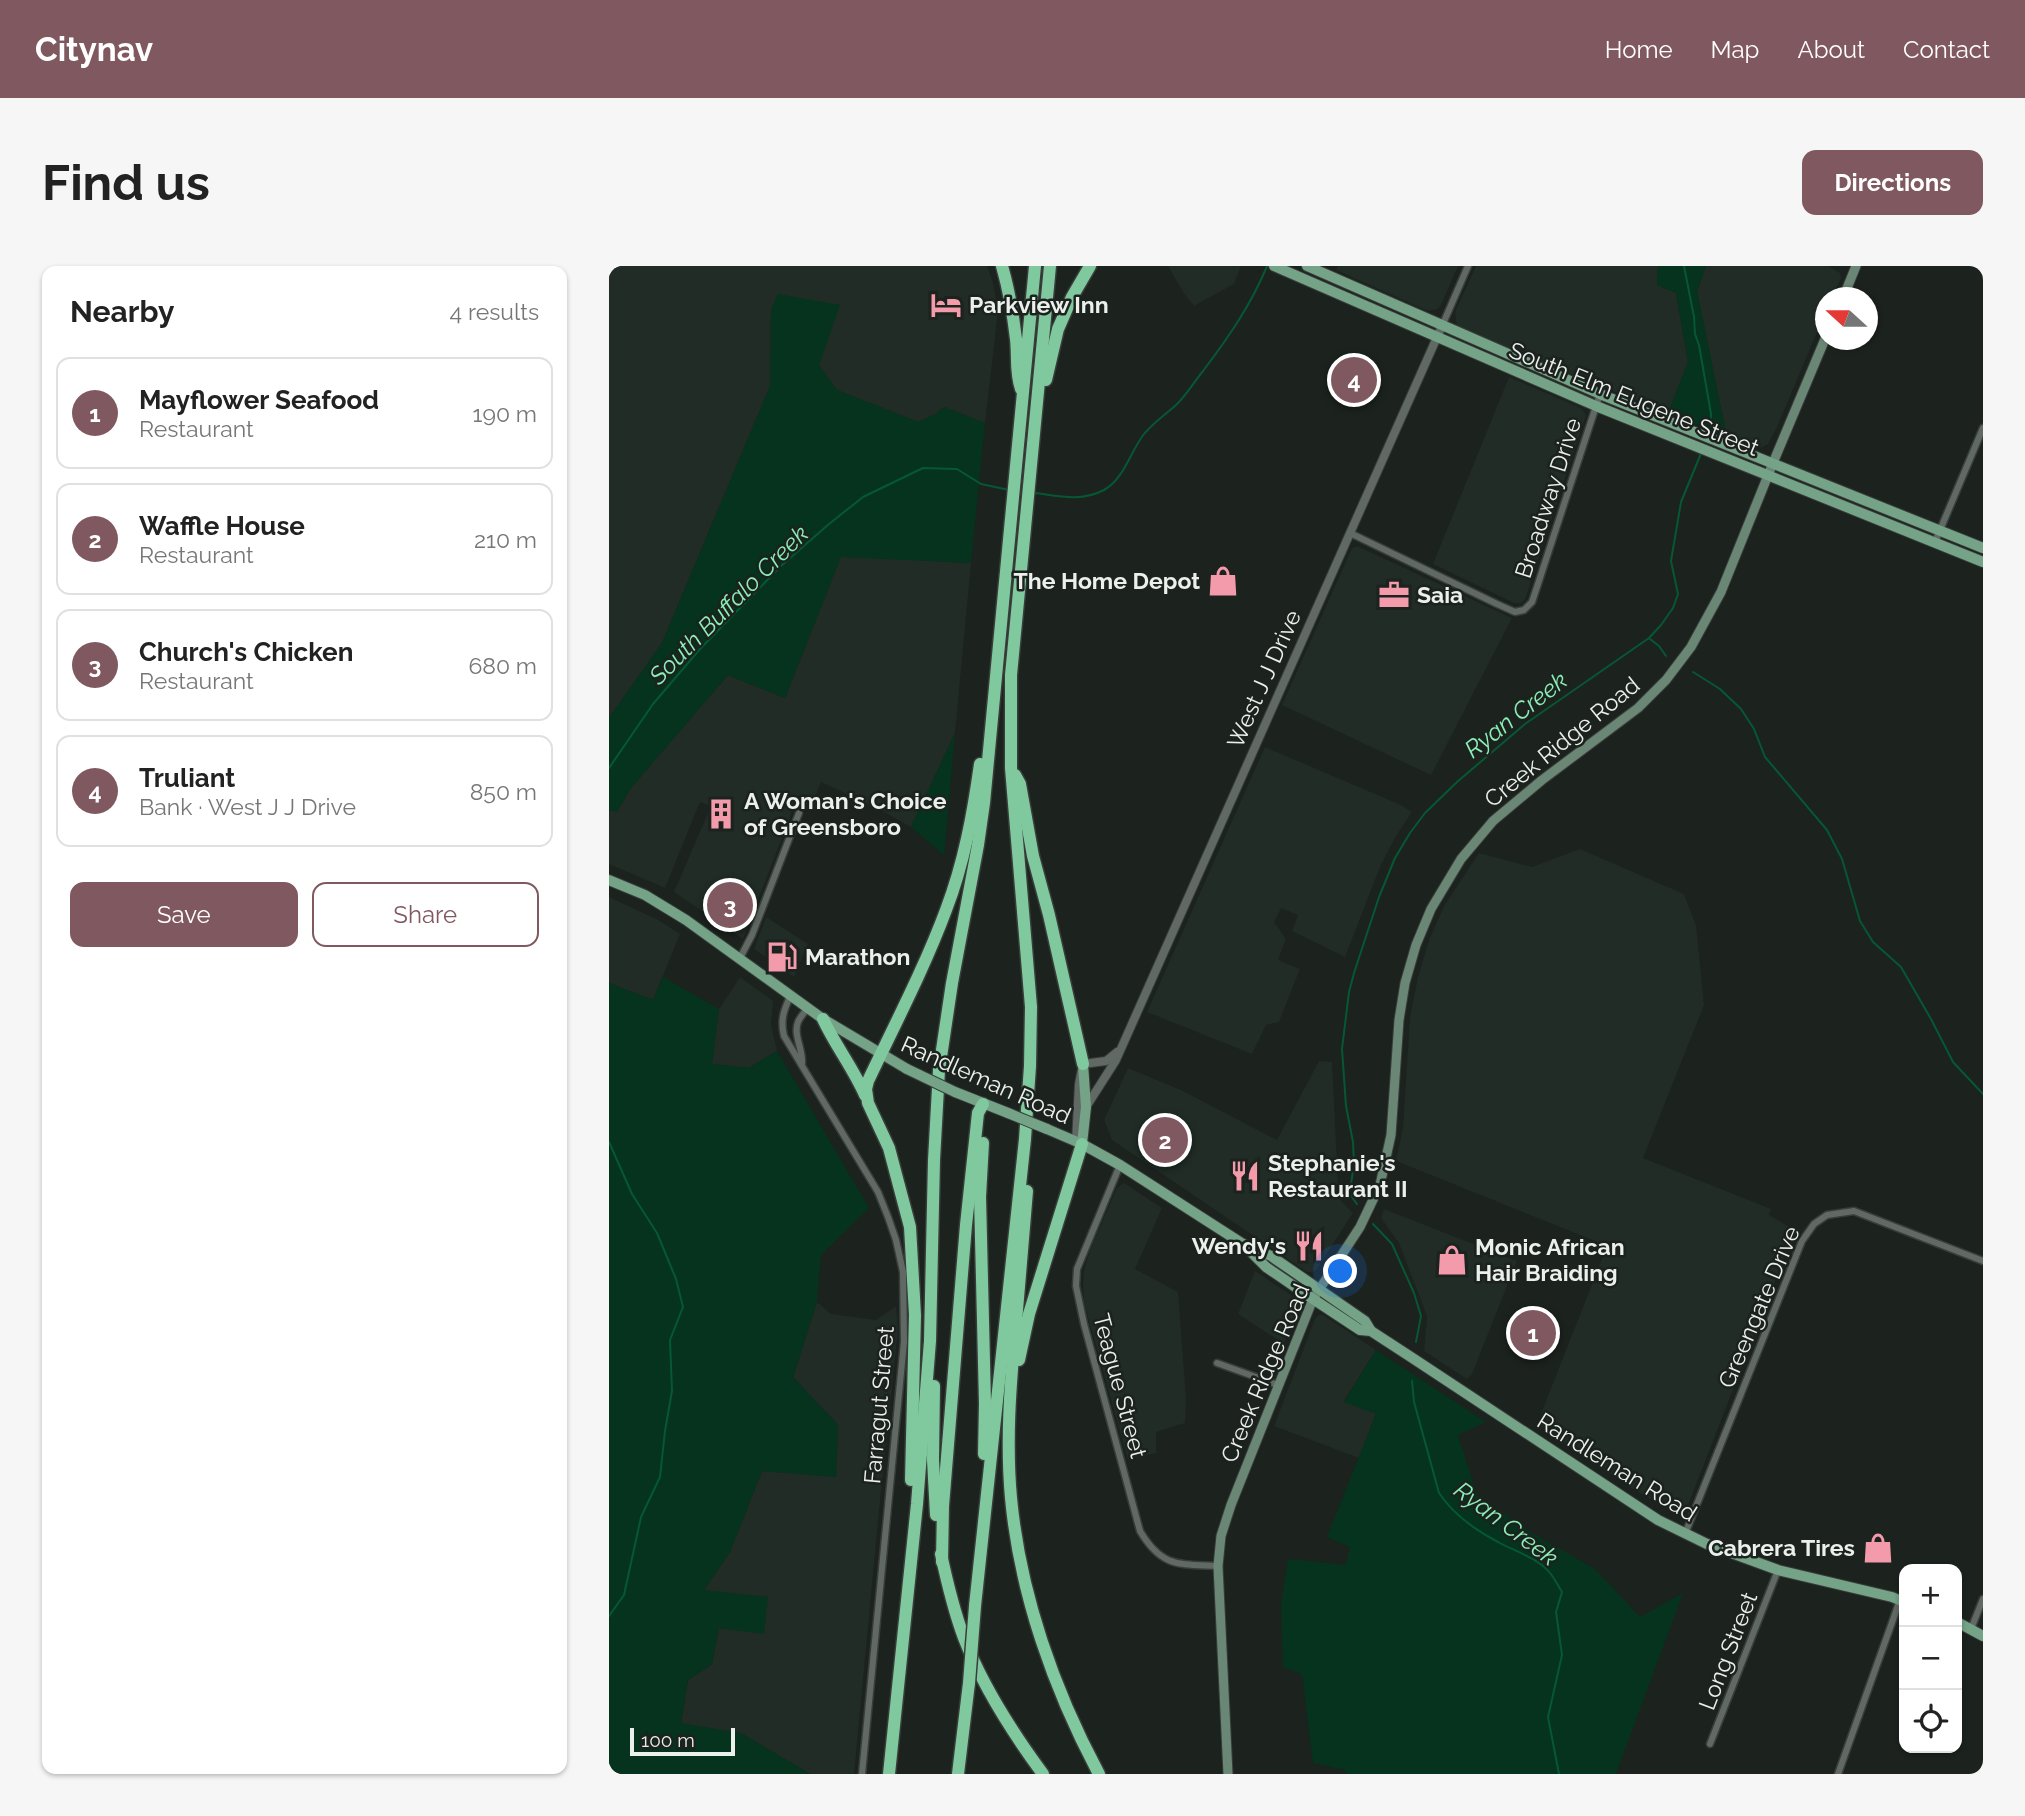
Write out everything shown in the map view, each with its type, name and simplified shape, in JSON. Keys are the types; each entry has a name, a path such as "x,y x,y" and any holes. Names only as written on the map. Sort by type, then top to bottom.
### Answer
{"highway":[{"path":"1002,266 1015,332 1016,376 1023,394"},
{"path":"889,1774 917,1504 930,1341 939,1070 978,845 991,737 1035,266"},
{"path":"958,1774 1025,1139 1030,1066 1031,1007 1011,768 1011,675 1050,266"},
{"path":"1037,396 1047,377 1065,312 1090,266"},
{"path":"868,1103 868,1081 914,987 947,909 966,845 980,764 991,737"},
{"path":"1011,768 1020,784 1033,856 1083,1064"},
{"path":"823,1019 831,1037 840,1047 858,1079 889,1148 910,1227 915,1315 904,1613"},
{"path":"943,1562 943,1506 965,1238 978,1113 983,1104"},
{"path":"982,1538 985,1403 980,1198 985,1115 983,1104"},
{"path":"1025,1139 1029,1165 1009,1412 1011,1496 1015,1532 1038,1626 1065,1703 1099,1774"},
{"path":"1009,1412 1029,1314 1079,1143"},
{"path":"930,1341 934,1381 934,1497 938,1544 960,1626 981,1676 1017,1738 1044,1774"}],"main road":[{"name":"South Elm Eugene Street","path":"1307,266 1600,394 1983,548"},
{"path":"1847,287 1854,267"},
{"name":"South Elm Eugene Street","path":"1278,268 1596,407 1983,562"},
{"name":"Creek Ridge Road","path":"1228,1774 1218,1566 1221,1536 1313,1300 1360,1227 1383,1174 1391,1135 1399,1020 1405,983 1416,945 1440,892 1473,844 1499,815 1638,708 1677,667 1716,603 1820,350"},
{"name":"Randleman Road","path":"609,880 658,902 700,929 823,1019 907,1069 955,1092 1079,1143 1120,1166 1243,1244 1271,1256 1365,1321 1371,1332"},
{"name":"West J J Drive","path":"1079,1143 1086,1107 1083,1064"},
{"name":"Randleman Road","path":"1243,1244 1266,1267 1313,1300 1360,1330 1371,1332 1658,1520 1707,1544 1778,1570 1899,1600"},
{"path":"1962,1624 1983,1636"}],"street":[{"path":"1443,326 1468,266"},
{"name":"West J J Drive","path":"1086,1107 1113,1065 1443,326"},
{"name":"Broadway Drive","path":"1349,533 1515,612 1524,610 1532,602 1600,394"},
{"path":"1935,542 1983,428"},
{"path":"740,958 752,935 799,813"},
{"name":"Farragut Street","path":"791,995 783,1013 784,1036 878,1192 896,1240 903,1272 904,1342 862,1774"},
{"name":"Farragut Street","path":"801,1063 803,1053 796,1034 808,1007"},
{"path":"1079,1143 1079,1084 1083,1064 1109,1060 1121,1047"},
{"name":"Teague Street","path":"1120,1166 1077,1269 1076,1286 1084,1324 1140,1531 1158,1555 1172,1562 1218,1566"},
{"name":"Greengate Drive","path":"1685,1534 1802,1241 1814,1224 1827,1215 1854,1211 1983,1261"},
{"path":"1217,1363 1278,1385"},
{"name":"Long Street","path":"1710,1744 1778,1570"},
{"path":"1971,1629 1983,1598"},
{"path":"1838,1774 1899,1609"}],"shaded area":[{"path":"609,266 987,266 998,312 985,423 944,407 918,422 837,390 771,309 770,386 662,643 609,718"},
{"path":"1168,266 1241,266 1234,284 1194,306"},
{"path":"1338,266 1458,266 1441,305 1428,311 1336,270"},
{"path":"1476,266 1658,266 1657,285 1676,293 1688,362 1668,413 1457,326 1455,312"},
{"path":"1706,266 1828,266 1840,273 1841,278 1837,287 1815,287 1815,337 1777,427 1768,444 1760,448 1727,437 1697,292"},
{"path":"1509,377 1581,408 1586,415 1525,599 1521,603 1514,603 1433,564"},
{"path":"1357,546 1512,618 1431,775 1282,705 1352,548"},
{"path":"841,556 971,563 955,733 911,827 821,782 813,802 795,797 790,817 743,939 674,892 711,806 700,802 665,888 609,864 609,810 617,812 630,789 728,675 785,698"},
{"path":"1265,747 1412,812 1380,867 1345,957 1292,931 1298,915 1281,908 1274,922 1286,939 1278,960 1300,969 1279,1022 1266,1025 1252,1054 1147,1012"},
{"path":"1580,849 1684,894 1696,925 1704,1005 1643,1158 1771,1209 1769,1215 1795,1230 1687,1508 1682,1512 1674,1513 1630,1487 1537,1424 1607,1246 1396,1161 1403,1128 1410,1017 1429,940 1444,906 1479,853 1532,867"},
{"path":"609,897 658,920 680,934 653,1000 609,983"},
{"path":"766,917 808,944 794,977 754,949"},
{"path":"740,977 773,1001 771,1024 777,1051 749,1068 711,1064 719,1009"},
{"path":"1319,1061 1332,1062 1338,1185 1341,1201 1353,1213 1316,1270 1312,1272 1307,1272 1112,1140 1104,1120 1128,1068 1181,1090 1277,1140"},
{"path":"1124,1183 1162,1208 1135,1269 1178,1292 1186,1399 1185,1423 1156,1432 1156,1453 1128,1460 1084,1302 1083,1286 1090,1250 1117,1188"},
{"path":"1384,1209 1517,1261 1472,1374 1467,1379 1424,1351 1427,1316 1399,1243 1381,1218"},
{"path":"1255,1271 1297,1299 1299,1304 1284,1344 1238,1314"},
{"path":"817,1302 831,1314 876,1320 896,1306 898,1329 854,1774 810,1774 741,1733 681,1724 688,1680 712,1664 719,1628 764,1633 704,1590 730,1552 762,1471 836,1476 838,1425 793,1377"},
{"path":"1319,1315 1376,1350 1344,1401 1376,1413 1359,1458 1274,1426 1315,1319"}],"green space":[{"path":"1658,266 1706,266 1697,292 1727,437 1668,413 1688,362 1676,293 1657,285"},
{"path":"778,294 840,305 819,365 837,390 918,422 944,407 985,423 971,563 841,557 785,698 728,675 630,789 617,812 609,810 609,718 662,643 770,386 771,309"},
{"path":"955,733 944,855 911,827"},
{"path":"663,977 719,1009 712,1064 749,1068 777,1051 869,1208 821,1255 817,1302 793,1377 838,1425 836,1477 762,1471 730,1552 704,1590 768,1597 764,1634 719,1628 712,1664 688,1680 681,1723 741,1733 810,1774 609,1774 609,983 653,1000"},
{"path":"1376,1350 1486,1422 1458,1435 1477,1495 1532,1533 1595,1569 1640,1617 1683,1593 1616,1774 1346,1774 1345,1770 1313,1763 1302,1674 1283,1667 1281,1604 1288,1559 1346,1565 1350,1547 1327,1537 1376,1414 1344,1402"}],"waterway":[{"name":"South Buffalo Creek","path":"1035,493 1078,497 1095,494 1111,485 1122,472 1144,434 1176,405 1221,346 1246,308 1267,266"},
{"name":"Ryan Creek","path":"1684,266 1711,414 1709,433"},
{"name":"Ryan Creek","path":"1357,1204 1350,1191 1354,1164 1353,1142 1346,1106 1342,1049 1354,973 1395,858 1425,813 1457,782 1525,724 1649,638 1661,625 1673,608 1678,594 1671,561 1681,502 1702,451"},
{"name":"South Buffalo Creek","path":"609,768 653,704 700,649 781,566 863,497 923,468 957,469 981,484 1009,490"},
{"path":"1650,639 1666,656"},
{"path":"1693,672 1720,689 1741,709 1754,729 1765,757 1827,830 1842,859 1860,921 1873,942 1901,967 1953,1062 1983,1094"},
{"name":"South Buffalo Creek","path":"609,1142 632,1194 657,1233 676,1279 683,1307 670,1340 672,1391 660,1477 641,1517 624,1595 609,1616"},
{"name":"Ryan Creek","path":"1373,1224 1392,1244 1414,1293 1421,1316 1416,1342"},
{"name":"Ryan Creek","path":"1412,1381 1414,1402 1439,1493 1451,1508 1473,1527 1545,1568 1562,1592 1556,1612 1562,1655 1548,1717 1559,1774"}],"place":[{"name":"Parkview Inn","path":"946,305"},
{"name":"Truliant","path":"1354,380"},
{"name":"The Home Depot","path":"1223,581"},
{"name":"Saia","path":"1394,595"},
{"name":"A Woman's Choice of Greensboro","path":"721,814"},
{"name":"Church's Chicken","path":"730,905"},
{"name":"Marathon","path":"782,957"},
{"name":"Waffle House","path":"1165,1140"},
{"name":"Stephanie's Restaurant II","path":"1245,1176"},
{"name":"Wendy's","path":"1309,1246"},
{"name":"Monic African Hair Braiding","path":"1452,1260"},
{"name":"Mayflower Seafood","path":"1533,1333"},
{"name":"Cabrera Tires","path":"1878,1548"}]}
